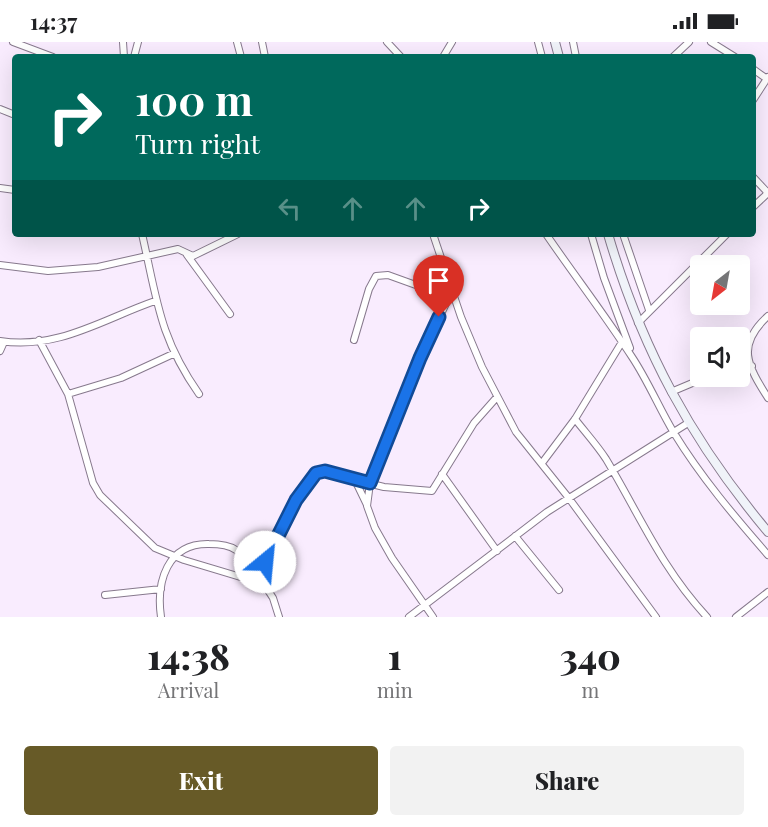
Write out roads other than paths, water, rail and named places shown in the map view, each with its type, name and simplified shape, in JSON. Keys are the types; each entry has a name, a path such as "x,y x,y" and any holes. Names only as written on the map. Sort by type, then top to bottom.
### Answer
{"main road":[{"path":"609,237 637,323 670,392 727,480 768,532"}],"street":[{"path":"13,42 45,54"},
{"path":"387,42 398,54"},
{"path":"676,54 689,42"},
{"path":"711,42 730,54"},
{"path":"756,96 767,80"},
{"path":"756,180 768,193 756,204"},
{"path":"143,237 155,302 173,354 199,394"},
{"path":"187,255 204,253 233,237"},
{"path":"434,237 451,294 482,367 516,432 568,497 656,617"},
{"path":"548,237 634,360 673,432 718,496 768,555"},
{"path":"592,237 604,278 634,360"},
{"path":"625,237 649,310"},
{"path":"637,323 724,237"},
{"path":"0,265 35,271 60,271 98,267 178,249 187,255 230,314"},
{"path":"354,340 369,289 376,276 388,275 451,294"},
{"path":"367,506 370,483 420,358 451,294"},
{"path":"0,351 2,342 39,340 85,332 155,302"},
{"path":"768,316 747,341 752,366 768,398"},
{"path":"39,340 68,394 96,489 143,539 172,557 264,584 273,598 279,617"},
{"path":"542,463 575,419 622,342"},
{"path":"68,394 121,378 173,354"},
{"path":"670,392 690,384"},
{"path":"161,617 161,589 172,557 192,545 215,544 238,551 245,565 254,568 260,566 269,557 296,500 316,473 325,471 370,483 432,492 474,423 497,398"},
{"path":"575,419 612,470 656,550 685,593 707,617"},
{"path":"409,617 423,604 568,497 688,423"},
{"path":"442,474 496,551"},
{"path":"354,478 392,558 433,617"},
{"path":"515,536 559,590"},
{"path":"105,595 161,589"},
{"path":"736,617 768,592"}]}
